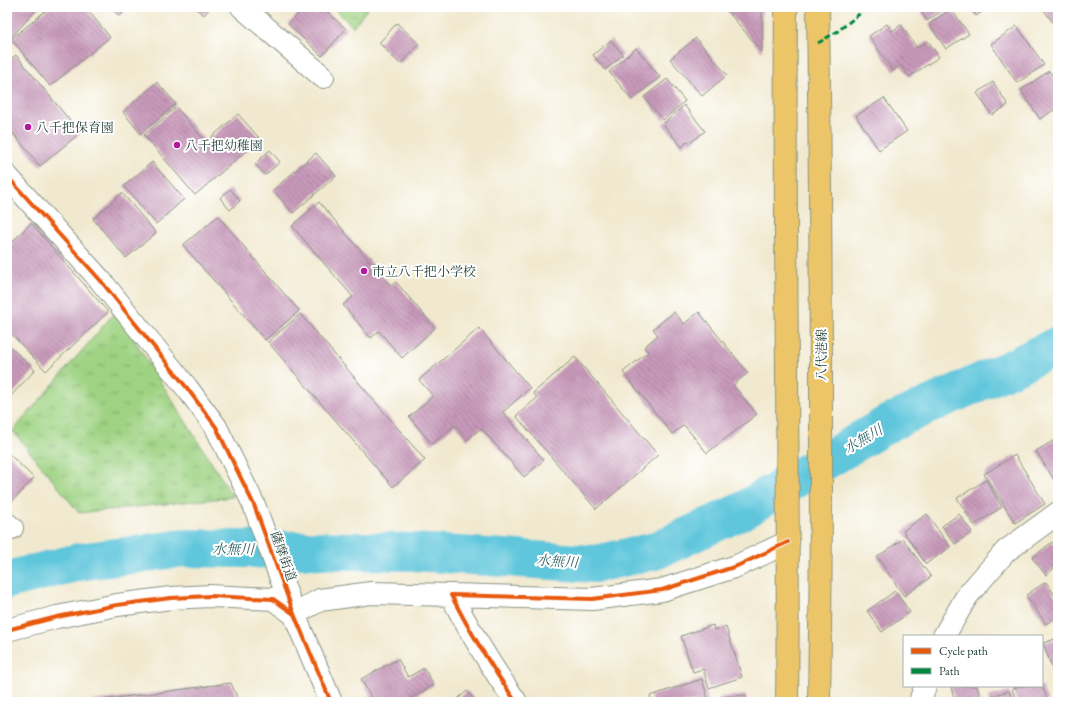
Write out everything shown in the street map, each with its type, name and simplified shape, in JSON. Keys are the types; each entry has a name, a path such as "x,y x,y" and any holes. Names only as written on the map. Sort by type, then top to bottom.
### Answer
{"main road":[{"path":"786,7 785,97 788,542 787,702"},
{"name":"八代港線","path":"818,7 821,429 821,600 819,702"}],"street":[{"path":"242,7 323,77"},
{"name":"薩摩街道","path":"7,176 101,280 216,427 254,505 294,614 331,702"},
{"path":"945,635 967,596 1006,551 1058,513"},
{"path":"7,630 57,617 117,605 171,598 210,596 273,599 294,614 320,600 371,593 592,599 662,590 737,566 788,542"},
{"path":"451,595 482,651 516,702"},
{"path":"920,702 925,687"}],"green space":[{"path":"333,7 369,7 353,27"},
{"path":"116,311 233,497 79,513 13,431"}],"building":[{"path":"7,7 39,7 7,42"},
{"path":"50,7 85,7 110,37 50,86 11,39"},
{"path":"111,7 130,7 119,16"},
{"path":"194,7 211,7 204,15"},
{"path":"292,7 322,7 346,29 322,56 288,24 299,13"},
{"path":"724,7 762,7 762,52"},
{"path":"918,7 947,7 927,21"},
{"path":"970,7 989,7 976,16"},
{"path":"1042,7 1058,7 1058,30"},
{"path":"951,9 969,34 946,49 929,24"},
{"path":"397,23 419,44 400,64 379,43"},
{"path":"887,24 892,31 901,25 917,48 928,41 939,57 909,77 901,65 893,71 869,36"},
{"path":"1017,26 1044,65 1017,83 991,44"},
{"path":"696,38 727,75 702,96 670,59"},
{"path":"611,40 623,55 605,70 593,55"},
{"path":"636,48 660,77 632,100 609,72"},
{"path":"16,55 80,133 40,166 7,126 7,62"},
{"path":"1049,71 1058,84 1058,107 1040,119 1021,90"},
{"path":"667,79 685,101 663,120 644,97"},
{"path":"157,82 176,104 141,134 123,112"},
{"path":"993,82 1008,105 992,115 977,93"},
{"path":"884,98 907,131 879,150 856,116"},
{"path":"684,105 705,131 690,143 688,141 682,147 663,124"},
{"path":"176,107 206,142 238,114 260,139 195,195 144,135"},
{"path":"270,150 280,162 265,175 255,164"},
{"path":"316,153 336,176 293,213 273,190"},
{"path":"152,162 184,199 156,224 124,186"},
{"path":"230,189 240,201 230,210 220,198"},
{"path":"122,193 156,233 126,258 93,219"},
{"path":"319,202 391,286 396,282 435,328 402,358 379,331 371,338 343,305 353,297 292,226"},
{"path":"218,216 299,311 265,340 183,245"},
{"path":"31,223 108,312 46,371 7,329 7,247"},
{"path":"674,312 684,324 699,312 748,373 733,385 757,414 707,453 684,425 672,434 623,372 648,352 644,347 658,335 653,329"},
{"path":"300,314 425,460 393,487 268,342"},
{"path":"479,328 530,388 503,412 544,460 524,477 481,428 467,440 455,425 432,444 409,417 433,396 419,380"},
{"path":"7,344 35,370 7,400"},
{"path":"575,357 658,455 596,509 516,416 537,398 533,393"},
{"path":"1058,438 1058,486 1036,451"},
{"path":"8,453 34,478 7,507 7,454"},
{"path":"1015,455 1045,504 1015,523 984,474"},
{"path":"986,480 1002,507 974,525 957,498"},
{"path":"927,514 950,547 926,564 903,531"},
{"path":"959,514 972,532 955,544 942,526"},
{"path":"903,539 931,577 904,596 877,557"},
{"path":"1052,542 1058,549 1058,565 1046,575 1032,558"},
{"path":"1046,582 1058,600 1058,616 1046,624 1026,595"},
{"path":"895,591 910,612 882,632 867,611"},
{"path":"713,625 714,630 726,627 742,677 709,688 703,669 693,672 681,636"},
{"path":"1058,638 1058,684 1043,643"},
{"path":"398,659 408,677 424,668 434,685 404,702 374,702 361,679"},
{"path":"702,679 709,702 652,702 650,696"},
{"path":"231,683 239,702 93,702 93,701"},
{"path":"951,687 977,687 981,702 947,702 947,700 954,698"},
{"path":"1017,687 1042,687 1048,702 1017,702 1012,689"},
{"path":"467,691 477,702 454,702"},
{"path":"1009,691 1013,702 990,702 988,697"},
{"path":"746,695 746,702 721,702 720,697"}],"waterway":[{"name":"水無川","path":"7,580 79,562 184,548 412,552 595,564 655,551 742,511 889,423 1016,366 1058,345"}],"marked path":[{"path":"818,43 838,31 868,7"}],"cycle path":[{"path":"7,176 101,281 187,388 216,427 254,505 294,614 331,702"},
{"path":"516,702 482,650 451,595 592,599 662,590 737,566 788,542"},
{"path":"7,630 57,617 117,605 171,598 210,596 273,599 294,614"}],"place":[{"name":"八千把保育園","path":"28,127"},
{"name":"八千把幼稚園","path":"177,145"},
{"name":"市立八千把小学校","path":"364,271"}]}
